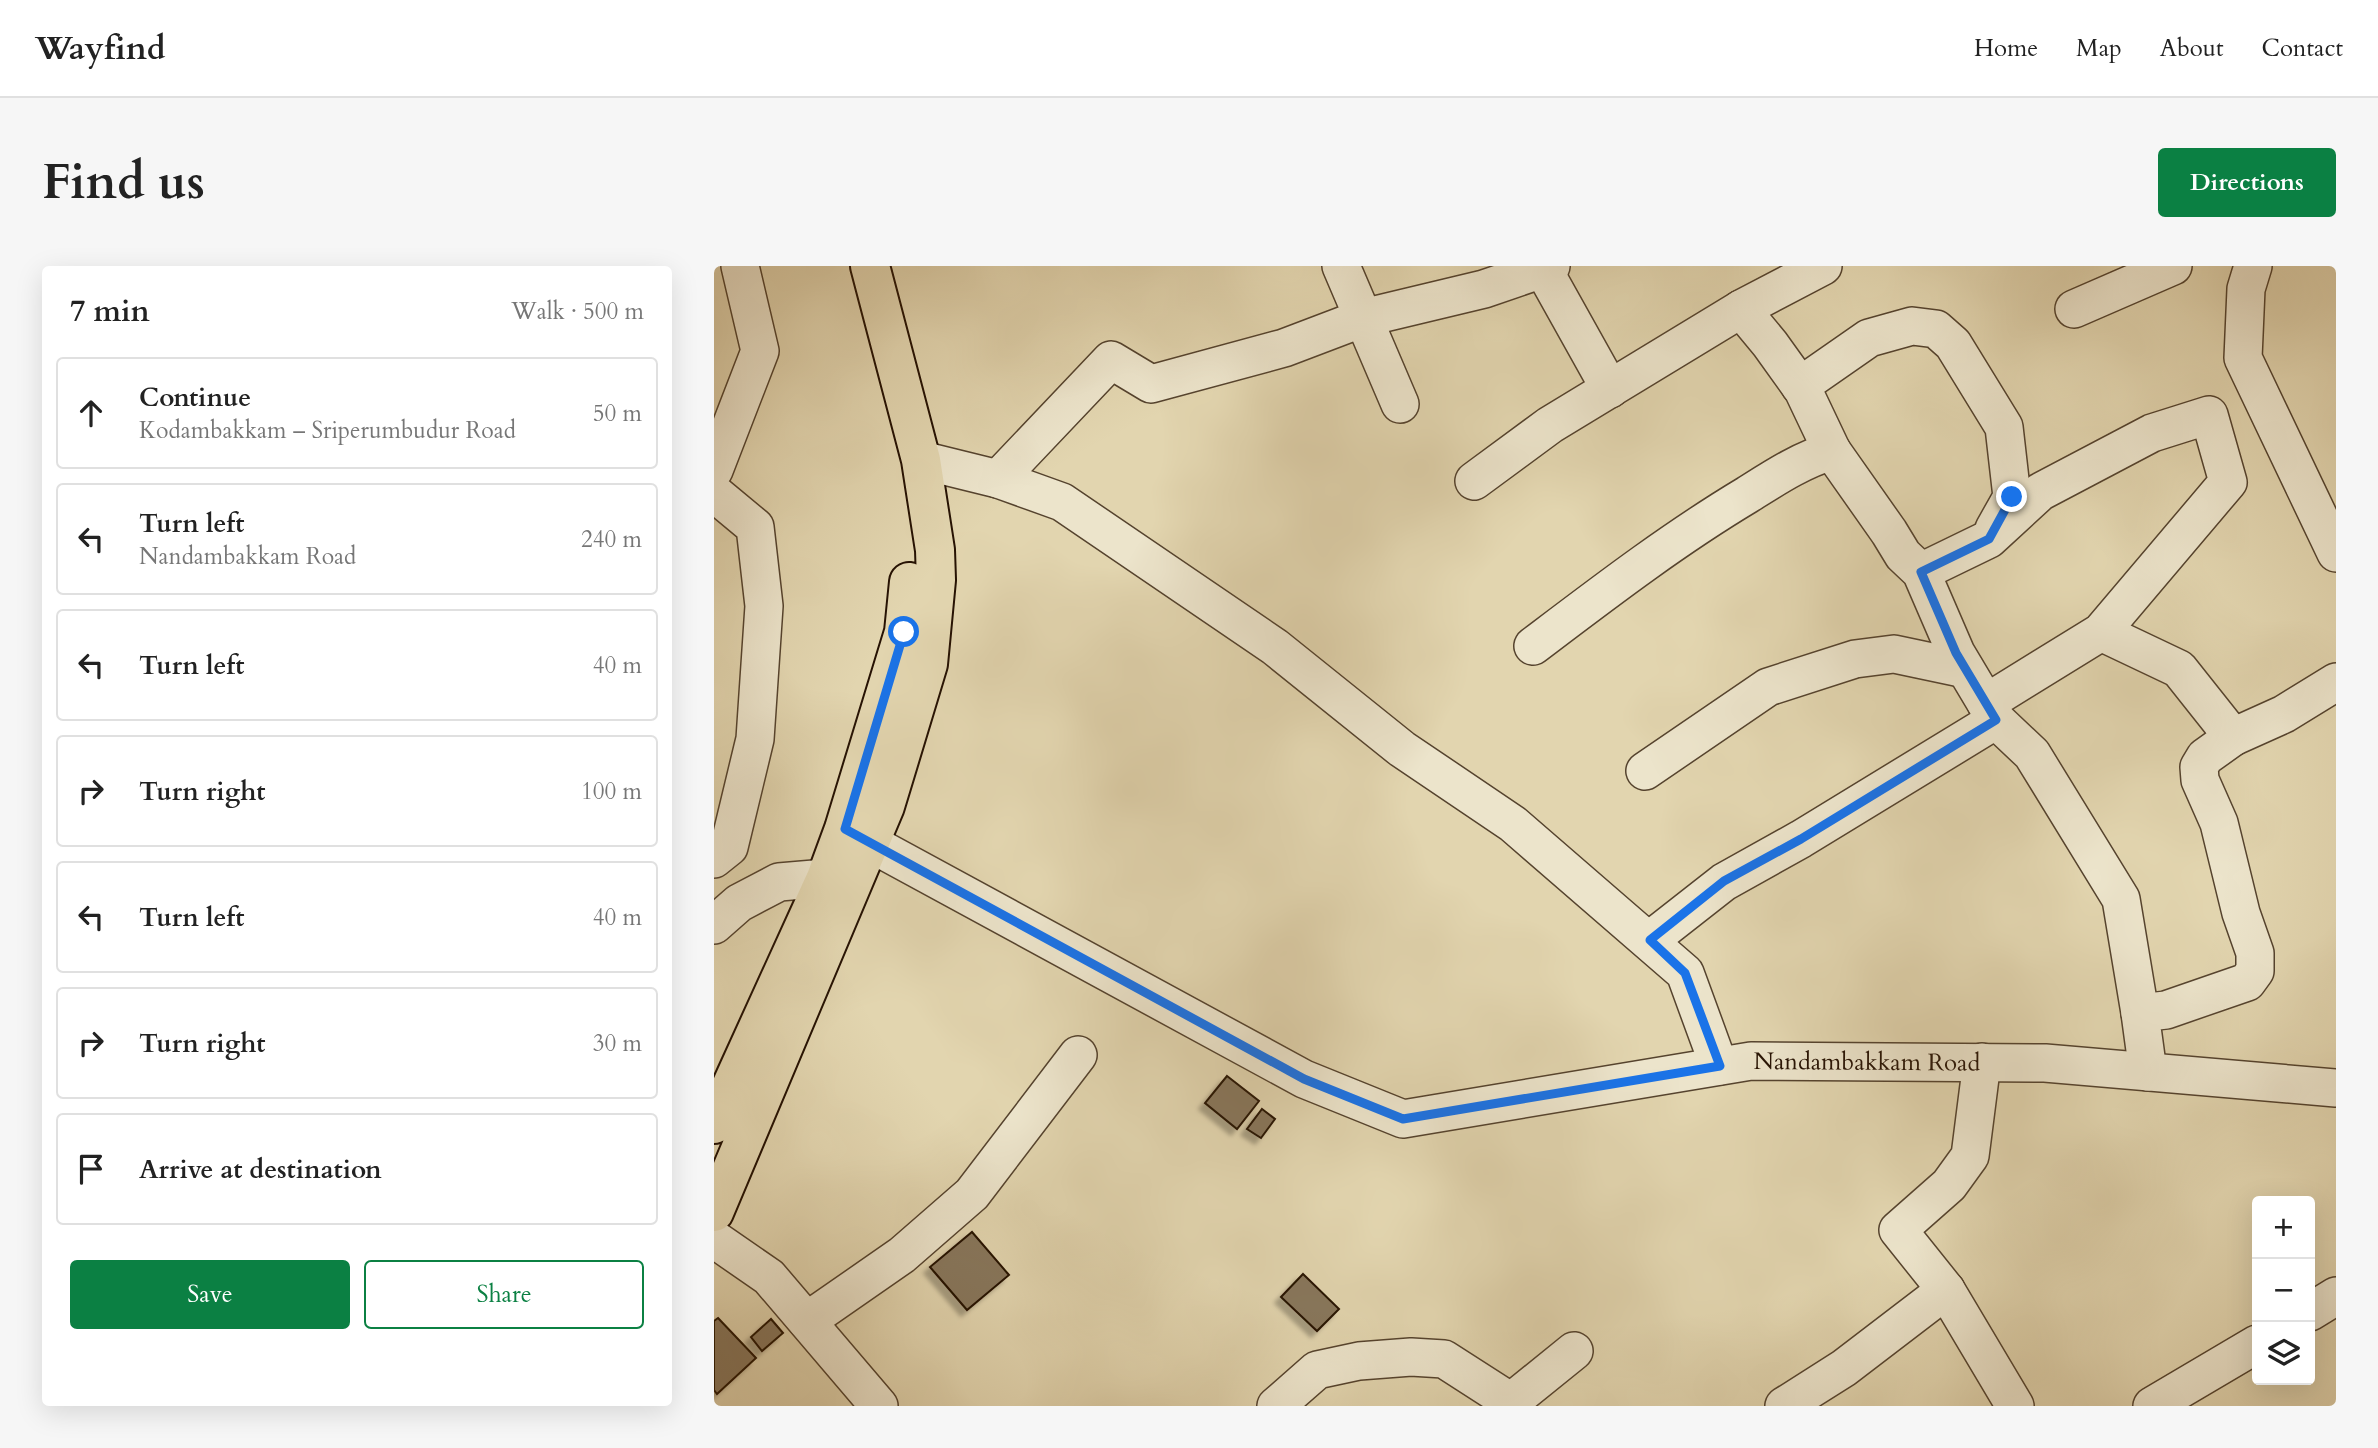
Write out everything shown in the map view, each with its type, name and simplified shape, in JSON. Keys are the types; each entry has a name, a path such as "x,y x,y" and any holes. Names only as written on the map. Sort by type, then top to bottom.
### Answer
{"main road":[{"path":"714,1212 857,835 904,632 911,533 906,461 848,266"},
{"path":"857,835 885,806 928,664 936,580 935,550 921,460 870,266"},
{"path":"714,1124 838,883"}],"street":[{"path":"714,470 760,351 740,266"},
{"path":"1341,266 1400,404"},
{"path":"1474,481 1550,425 1741,309 1823,266"},
{"path":"2074,309 2173,266"},
{"path":"2253,266 2246,289 2243,358 2336,553"},
{"path":"998,479 1111,360 1151,384 1284,348 1363,318 1484,289 1547,267 1610,389"},
{"path":"1741,309 1800,386 1832,451 1903,555 1921,572 1956,653 1991,712 2032,754 2121,899 2148,1072"},
{"path":"1800,386 1869,338 1912,326 1936,329 1953,344 2004,427 2012,497 1989,539"},
{"path":"1650,940 1724,881 1824,825 1991,712 2101,632 2228,482 2209,415 2152,433 2040,492 1989,539 1921,572"},
{"path":"1533,646 1718,512 1813,457 1832,451"},
{"path":"921,460 998,479 1062,502 1275,647 1402,749 1513,824 1685,973 1720,1066"},
{"path":"714,493 755,527 764,606 755,739 729,847 714,859"},
{"path":"2101,632 2179,669 2234,737"},
{"path":"1645,771 1768,687 1855,659 1894,654 1965,669"},
{"path":"2140,1013 2166,1010 2247,982 2255,971 2255,953 2241,913 2219,823 2200,780 2199,767 2205,757 2234,737 2284,714 2336,682"},
{"name":"Nandambakkam Road","path":"857,835 1304,1079 1403,1119 1751,1060 2045,1063 2336,1088"},
{"path":"714,925 739,903 779,882 838,883"},
{"path":"807,1321 902,1255 972,1194 1078,1055"},
{"path":"1982,1062 1970,1156 1949,1185 1898,1230 1946,1290 2015,1406"},
{"path":"714,1239 769,1277 879,1406"},
{"path":"1784,1406 1844,1368 1946,1290"},
{"path":"2315,1309 2336,1296"},
{"path":"2152,1406 2252,1347"},
{"path":"1276,1406 1317,1370 1359,1362 1411,1357 1444,1359 1508,1404 1574,1351"}],"building":[{"path":"1227,1076 1259,1101 1237,1129 1205,1103"},
{"path":"1262,1109 1275,1119 1261,1138 1247,1129"},
{"path":"972,1232 1009,1275 967,1310 930,1267"},
{"path":"1303,1274 1339,1309 1317,1331 1281,1297"},
{"path":"718,1318 756,1358 717,1394 714,1390 714,1321"},
{"path":"771,1319 783,1333 762,1351 751,1337"}],"route":[{"path":"904,632 845,829 1304,1079 1403,1119 1720,1066 1685,973 1650,940 1724,881 1801,839 1996,720 1956,653 1921,572 1989,539 2012,497"}]}
